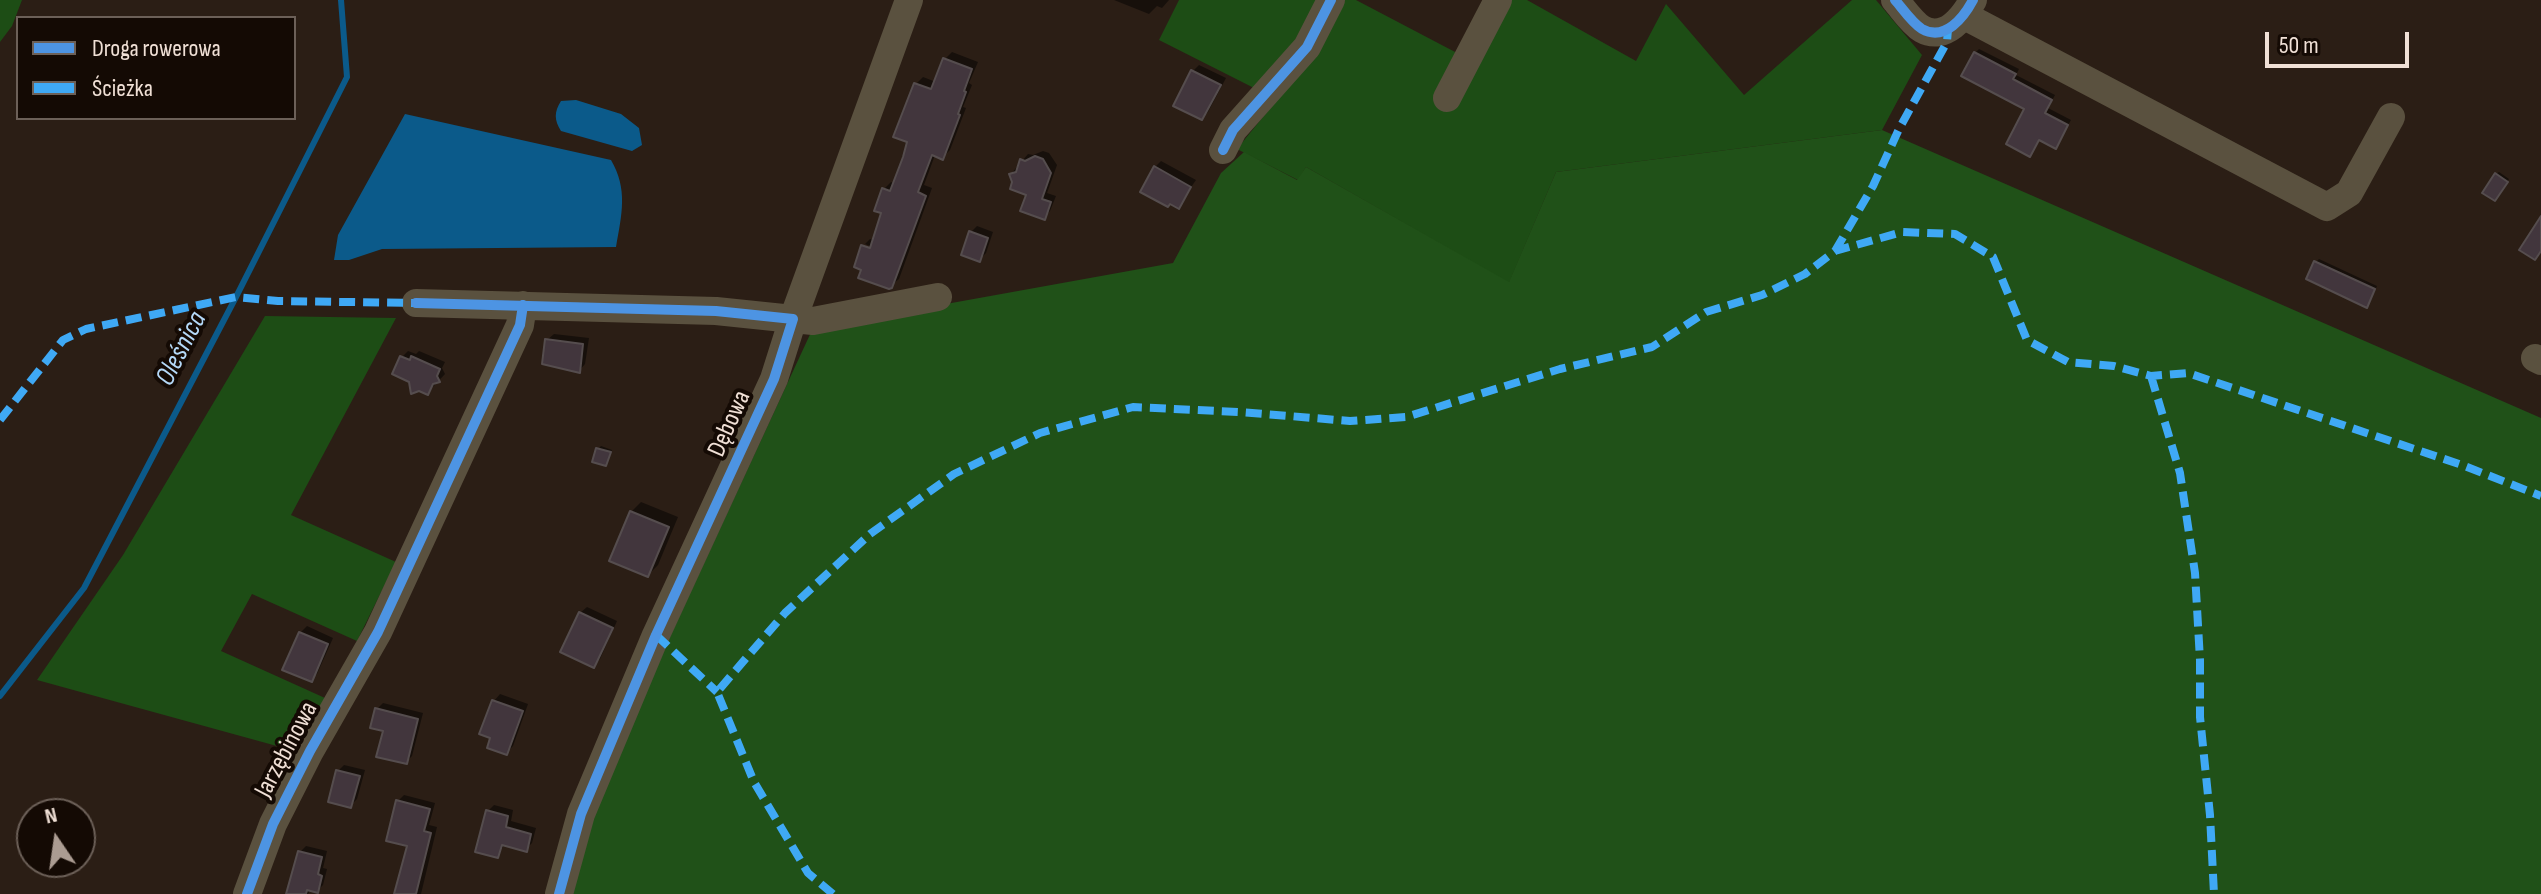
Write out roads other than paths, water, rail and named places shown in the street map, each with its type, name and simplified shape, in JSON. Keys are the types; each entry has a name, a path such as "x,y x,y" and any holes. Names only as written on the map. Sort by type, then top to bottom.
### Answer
{"street":[{"name":"Dębowa","path":"559,894 581,814 656,635 774,379 909,0"},
{"path":"1223,150 1233,130 1307,47 1331,0"},
{"path":"1447,98 1498,0"},
{"path":"1895,0 1919,27 1927,31 1948,29 1969,8 2327,207 2349,193 2391,117"},
{"path":"416,303 716,311 813,321 938,297"},
{"name":"Jarzębinowa","path":"247,894 279,811 378,632 520,325 523,305"}],"water":[{"path":"576,100 621,114 639,128 642,145 632,151 561,131 556,116 559,105 561,101"},
{"path":"405,114 611,160 622,192 616,247 382,249 349,260 334,260 338,235"}],"waterway":[{"name":"Oleśnica","path":"0,696 84,588 347,77 341,0"}]}
